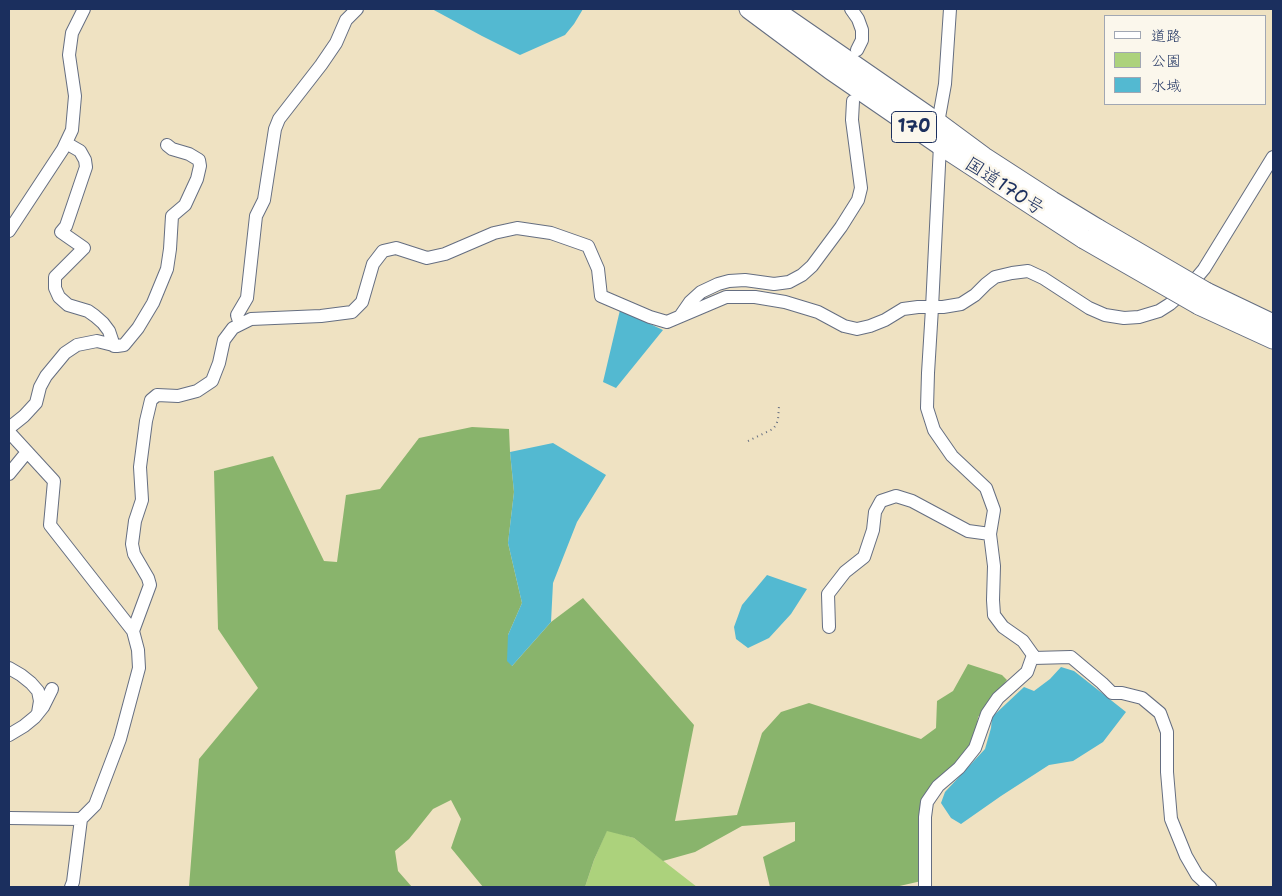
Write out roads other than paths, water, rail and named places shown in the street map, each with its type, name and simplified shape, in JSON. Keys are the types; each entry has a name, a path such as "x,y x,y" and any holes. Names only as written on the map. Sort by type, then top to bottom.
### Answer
{"highway":[{"name":"国道170号","path":"750,9 831,70 940,145 1273,339"},
{"name":"国道170号","path":"773,9 984,157 1052,201 1091,234"},
{"name":"国道170号","path":"1202,299 1273,324"}],"street":[{"path":"9,230 63,149 72,130 75,96 69,55 72,33 84,9"},
{"path":"240,324 237,315 247,298 256,216 264,200 275,129 279,119 336,43 346,20 357,9"},
{"path":"851,9 858,19 862,30 862,40 857,50"},
{"path":"950,9 945,84 938,123 940,145 927,408 934,430 952,456 986,488 994,510 990,534 994,566 994,615 1003,627 1024,641 1034,658 1071,658 1112,693 1142,698 1160,713 1167,732 1167,772 1171,819 1186,856 1197,876 1210,887"},
{"path":"680,316 690,302 701,292 718,284 729,280 774,284 789,282 802,275 812,266 858,200 861,188 852,120 854,101"},
{"path":"66,143 80,151 85,160 86,167 66,226 61,232 84,248 55,277 55,288 59,297 68,305 88,311 103,323 109,331 114,346"},
{"path":"9,428 36,403 40,387 46,376 65,353 78,345 97,341 114,346 124,345 138,328 153,303 168,269 172,216 185,205 197,179 200,166 198,160 189,154 172,149 167,145"},
{"path":"133,631 150,585 134,554 132,544 135,521 142,500 140,467 146,421 151,400 157,395 178,396 197,391 212,381 219,363 224,340 232,328 251,318 321,316 352,312 362,302 373,264 383,251 396,248 427,258 445,254 494,234 517,228 551,233 588,246 598,269 601,296 650,317 667,322 726,297 755,297 785,302 818,312 844,326 857,328 870,326 885,320 904,309 918,307 943,308 961,304 995,277 1028,271 1089,308 1105,315 1124,318 1140,317 1159,311 1170,304 1182,294 1204,269 1273,157"},
{"path":"9,432 54,481 50,525 133,631 138,650 139,668 120,739 95,805 81,819 71,887"},
{"path":"9,474 27,452"},
{"path":"829,626 828,594 844,572 864,557 873,530 874,512 881,501 896,496 904,498 968,531 990,534"},
{"path":"925,887 925,817 927,802 938,786 959,768 975,748 988,714 998,698 1027,672 1033,655"},
{"path":"9,668 31,683 38,691 40,702 38,713"},
{"path":"9,735 24,726 38,713 52,689"},
{"path":"9,818 81,819"}],"water":[{"path":"432,9 583,9 565,35 520,55"},
{"path":"620,310 663,330 616,388 603,382"},
{"path":"553,443 606,475 577,522 553,583 551,622 512,666 507,661 508,635 522,603 508,543 514,492 510,452"},
{"path":"767,575 807,589 791,614 769,638 748,648 736,639 734,627 742,605"},
{"path":"1061,667 1074,671 1126,712 1103,742 1073,761 1049,765 961,824 951,818 941,803 945,792 985,749 992,717 1024,687 1034,691 1050,679"}]}
